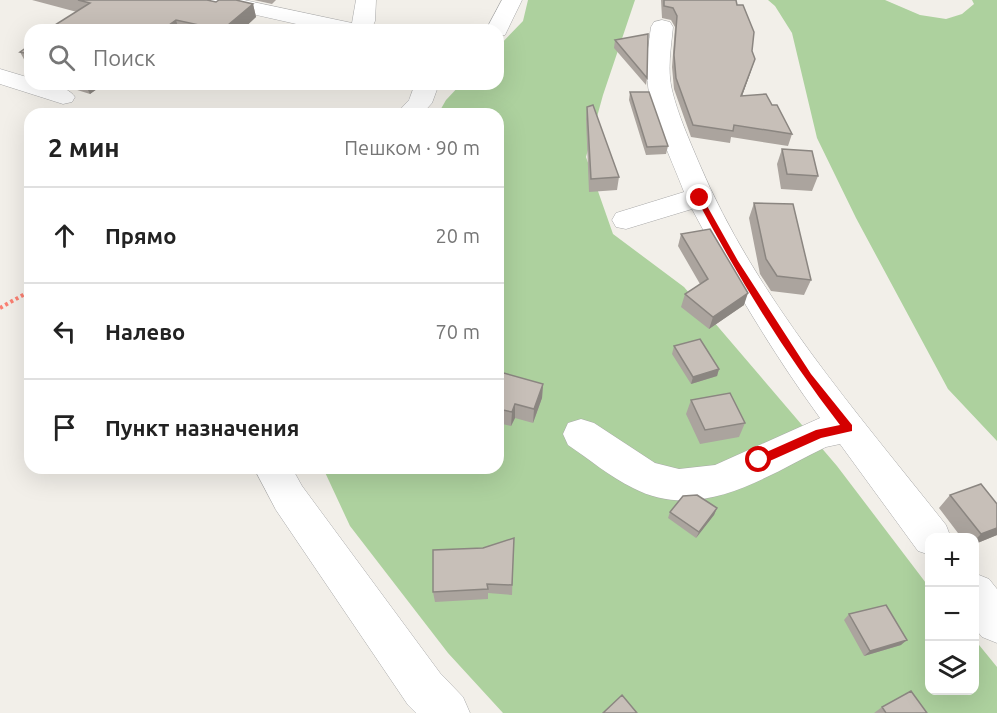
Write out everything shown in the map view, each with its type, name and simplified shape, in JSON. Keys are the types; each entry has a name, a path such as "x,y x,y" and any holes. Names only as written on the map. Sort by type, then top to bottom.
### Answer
{"street":[{"path":"215,0 325,24"},
{"path":"363,24 366,0"},
{"path":"500,24 512,0"},
{"path":"662,27 658,71 660,90 675,136 700,198 735,262 795,357 929,533"},
{"path":"0,65 8,67 0,71"},
{"path":"0,76 24,84"},
{"path":"42,90 63,97"},
{"path":"415,108 420,103 425,90"},
{"path":"627,220 674,203 700,198"},
{"path":"581,434 645,477 679,485 719,481 820,433 848,428"},
{"path":"276,474 424,689 447,713"},
{"path":"979,598 997,622"}],"path":[{"path":"0,308 24,294"}],"green space":[{"path":"528,0 635,0 603,95 586,157 613,234 684,287 837,466 925,582 925,695 979,695 979,645 997,667 997,713 503,713 448,653 350,526 326,474 504,474 504,108 441,108 455,90 504,90 504,41 523,21"},
{"path":"768,0 885,0 920,15 946,19 962,14 974,4 972,0 997,0 997,441 948,389 856,218 817,138 792,33 775,6"}],"building":[{"path":"78,0 207,0 216,2 236,0 253,4 229,24 194,24 176,20 170,24 57,24 90,3"},
{"path":"664,0 736,0 737,5 743,5 754,32 752,51 755,59 741,96 766,94 772,105 777,105 792,134 734,125 733,131 693,125 676,78 674,55 677,16 673,8 664,6"},
{"path":"648,34 647,78 615,40"},
{"path":"630,92 649,92 668,146 647,147"},
{"path":"593,105 619,177 591,179 587,107"},
{"path":"782,149 812,151 818,176 787,174"},
{"path":"754,203 793,204 811,280 777,276 766,259"},
{"path":"710,229 748,293 713,317 685,294 708,279 681,234"},
{"path":"700,339 719,369 693,377 674,346"},
{"path":"504,373 543,384 534,409 515,404 512,412 504,410"},
{"path":"730,393 745,423 705,430 691,400"},
{"path":"981,484 997,504 997,528 981,534 950,495"},
{"path":"697,495 717,508 699,532 670,512 683,496"},
{"path":"514,538 512,585 487,584 488,589 433,592 433,550 483,548"},
{"path":"886,605 907,640 870,651 849,614"},
{"path":"911,691 927,713 886,713 882,707"},
{"path":"622,695 637,713 603,713"}],"route":[{"path":"700,198 735,262 808,376 848,428 820,433 759,460"}]}
